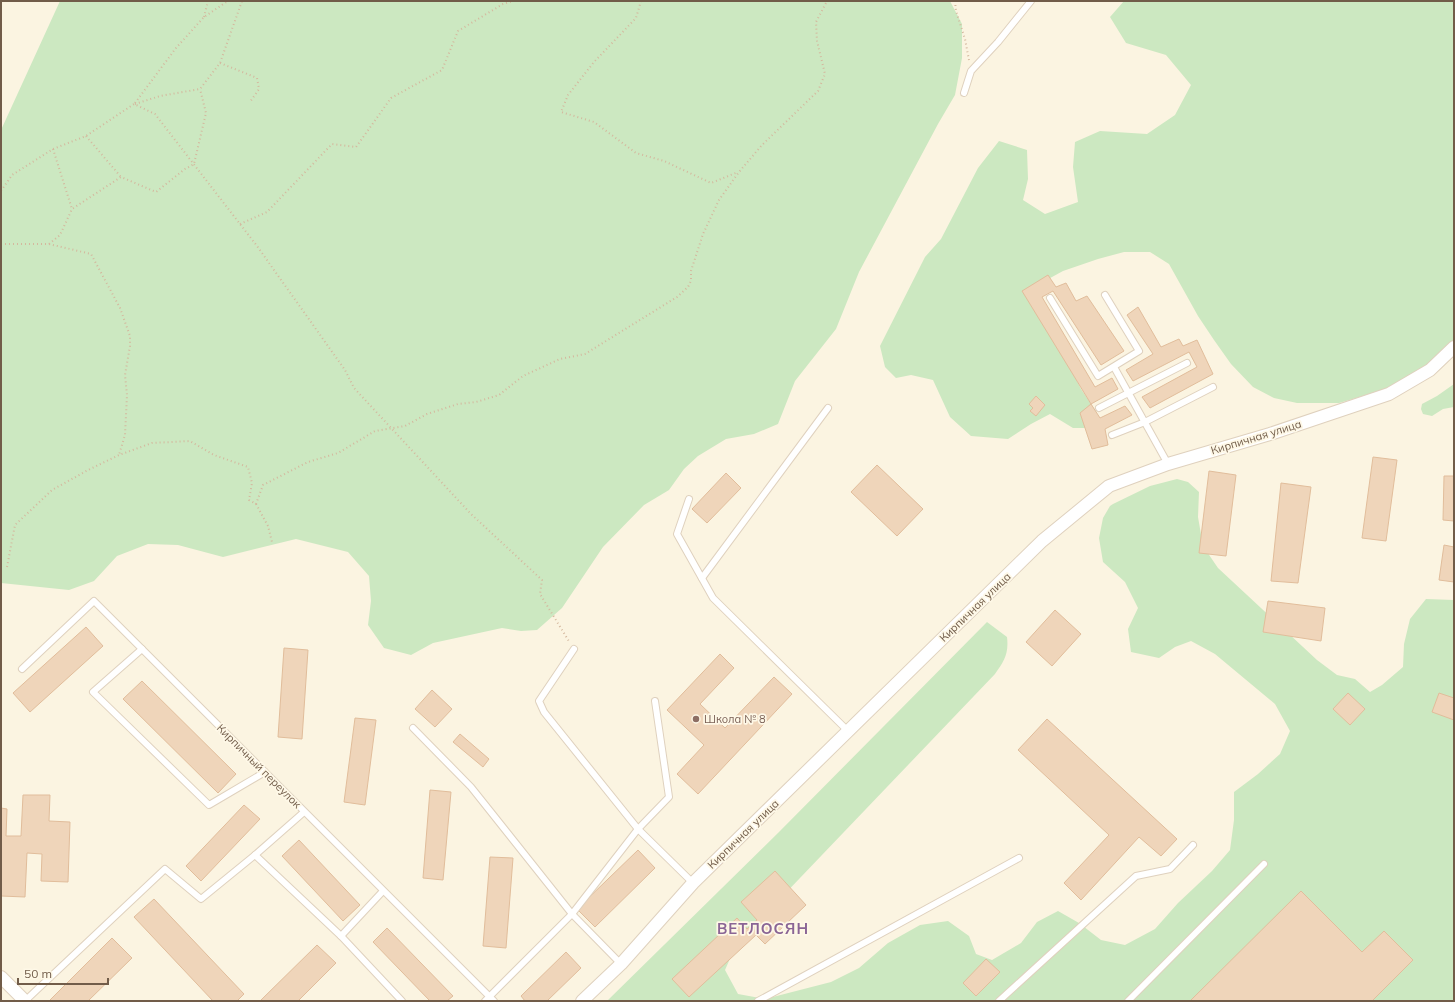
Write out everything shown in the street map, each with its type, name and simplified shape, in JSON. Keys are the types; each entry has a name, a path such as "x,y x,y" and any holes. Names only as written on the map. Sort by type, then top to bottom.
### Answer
{"street":[{"name":"Кирпичная улица","path":"582,1001 621,964 693,883 1042,541 1109,486 1168,464 1270,434 1389,394 1430,370 1454,347"},
{"path":"1,977 25,1001"}],"lane":[{"path":"964,93 971,71 998,42 1031,1"},
{"path":"1050,298 1098,376 1139,351 1105,295"},
{"path":"1099,408 1187,363"},
{"path":"1114,366 1168,464"},
{"path":"1112,435 1145,422 1213,387"},
{"path":"702,578 828,408"},
{"path":"689,499 677,534 713,598 848,731"},
{"name":"Кирпичный переулок","path":"22,669 94,601 384,891 487,999 494,1001"},
{"path":"142,649 93,692 209,805 265,772"},
{"path":"574,649 539,701 544,712 638,829 693,883"},
{"path":"487,999 572,914 638,829 669,797 655,701"},
{"path":"413,728 471,787 572,914 621,964"},
{"path":"25,1001 165,869 201,898 255,855 304,812"},
{"path":"999,1001 1136,876 1170,869 1192,845"},
{"path":"255,855 340,936 402,1001"},
{"path":"758,1001 1019,858"},
{"path":"1128,1001 1264,864"},
{"path":"340,936 384,891"}],"path":[{"path":"204,17 208,1"},
{"path":"134,104 176,48 204,17 228,1"},
{"path":"1,191 12,175 53,149 86,136 134,104 160,96 200,89 220,63 242,1"},
{"path":"240,224 267,212 332,144 356,147 391,98 442,70 458,31 503,4 513,1"},
{"path":"641,1 636,18 594,62 568,95 561,112 594,122 636,153 664,161 711,183 739,172"},
{"path":"256,504 263,486 308,462 338,453 375,431 405,426 427,414 458,404 476,402 499,395 523,376 560,359 585,354 677,297 688,287 691,281 691,271 703,234 719,200 739,172 762,145 818,91 825,74 817,41 816,22 827,1"},
{"path":"955,1 956,11 965,40 971,71"},
{"path":"220,63 257,78 259,89 250,102"},
{"path":"86,136 121,177 156,192 185,169 194,164 206,113 200,89"},
{"path":"134,104 155,114 194,164 240,224 345,370 354,388 471,514 542,580 540,594 574,649"},
{"path":"53,149 72,209"},
{"path":"49,244 60,235 72,209 121,177"},
{"path":"1,244 49,244 91,254 120,308 130,336 130,346 125,375 127,395 125,435 119,455"},
{"path":"7,568 15,524 52,490 90,468 119,455 152,444 190,441 214,455 248,467 252,484 249,500 256,504 268,526 272,542"}],"green space":[{"path":"60,1 950,1 962,24 962,58 955,95 859,272 836,329 795,381 778,424 754,434 726,439 698,456 684,469 669,490 644,505 603,547 562,608 537,630 521,631 502,628 433,643 411,655 384,648 368,625 371,601 369,576 348,552 296,539 223,557 178,545 148,544 117,556 94,581 69,590 1,583 1,130"},
{"path":"1124,1 1454,1 1454,349 1390,388 1339,403 1297,403 1274,398 1253,387 1231,364 1198,316 1169,264 1150,252 1124,252 1063,271 1041,283 1038,302 1081,389 1097,413 1086,428 1073,428 1050,414 1008,439 971,436 950,417 933,380 911,375 896,378 885,367 880,346 925,257 941,239 978,168 999,141 1027,150 1028,179 1023,200 1045,214 1078,202 1073,167 1075,142 1100,131 1147,134 1175,115 1191,85 1166,55 1126,43 1110,17"},
{"path":"1454,384 1454,407 1443,409 1432,416 1423,414 1421,409 1422,404"},
{"path":"1177,479 1188,482 1199,492 1198,517 1203,546 1218,568 1317,660 1337,675 1355,679 1370,692 1382,685 1403,667 1404,644 1410,619 1426,599 1454,600 1454,1001 607,1001 779,832 987,622 1007,637 1006,653 995,674 736,945 725,970 738,994 765,999 831,982 859,968 888,943 920,925 948,921 969,936 976,954 992,960 1021,943 1037,922 1058,911 1079,923 1101,940 1125,945 1155,929 1178,903 1212,871 1230,850 1234,820 1234,792 1258,774 1280,754 1290,731 1275,704 1215,654 1191,641 1175,647 1159,658 1131,652 1128,629 1138,608 1125,582 1103,562 1099,538 1103,518 1110,506 1113,504 1150,486"}],"building":[{"path":"1048,275 1056,287 1066,283 1076,301 1087,296 1124,351 1101,365 1053,291 1042,297 1095,387 1112,378 1118,389 1091,404 1022,291"},
{"path":"1138,307 1161,347 1179,339 1183,346 1197,340 1213,374 1150,408 1142,397 1197,367 1189,352 1133,381 1126,370 1153,354 1127,315"},
{"path":"1036,396 1045,405 1036,416 1030,411 1033,408 1029,404"},
{"path":"1091,404 1100,418 1125,406 1132,415 1105,429 1108,445 1092,449 1080,413"},
{"path":"1373,457 1397,460 1386,541 1362,538"},
{"path":"877,465 923,509 897,536 851,492"},
{"path":"1209,471 1236,475 1226,556 1199,553"},
{"path":"726,473 741,488 707,523 692,509"},
{"path":"1444,476 1454,476 1454,521 1443,520"},
{"path":"1281,483 1311,487 1298,583 1271,581"},
{"path":"1444,545 1454,547 1454,582 1439,580"},
{"path":"1268,601 1325,608 1321,641 1263,632"},
{"path":"1055,610 1081,634 1052,666 1026,642"},
{"path":"86,627 103,646 30,712 13,693"},
{"path":"284,648 308,650 302,739 278,737"},
{"name":"Школа № 8","path":"720,654 734,668 700,704 725,728 774,677 792,694 698,794 677,774 704,745 667,710"},
{"path":"142,681 236,774 218,793 123,699"},
{"path":"432,690 452,709 435,727 415,709"},
{"path":"1348,693 1365,709 1350,725 1333,709"},
{"path":"1439,693 1454,698 1454,720 1432,712"},
{"path":"355,718 376,720 365,805 344,802"},
{"path":"1047,719 1177,839 1161,856 1139,837 1081,900 1064,883 1109,835 1018,750"},
{"path":"460,734 489,759 483,767 453,742"},
{"path":"430,790 451,792 443,880 423,878"},
{"path":"23,795 50,795 49,821 70,822 68,882 41,881 42,854 27,853 25,897 1,896 1,808 7,809 6,836 21,836"},
{"path":"244,805 260,819 201,881 186,866"},
{"path":"299,840 360,905 343,921 282,856"},
{"path":"638,850 655,868 595,927 577,909"},
{"path":"490,857 513,858 506,948 483,946"},
{"path":"775,871 806,905 765,944 756,935 689,997 672,979 737,918 747,929 757,920 741,902"},
{"path":"1301,891 1362,952 1384,931 1413,960 1372,1001 1190,1001"},
{"path":"154,899 244,994 237,1001 213,1001 134,917"},
{"path":"387,928 453,996 447,1001 430,1001 373,942"},
{"path":"112,938 132,958 88,1001 49,1001"},
{"path":"317,945 336,963 298,1001 260,1001"},
{"path":"566,952 581,968 547,1001 525,1001 521,996"},
{"path":"986,959 1000,972 976,996 963,983"}],"place":[{"name":"Школа № 8","path":"696,719"}],"district":[{"name":"ВЕТЛОСЯН","path":"763,928"}]}
